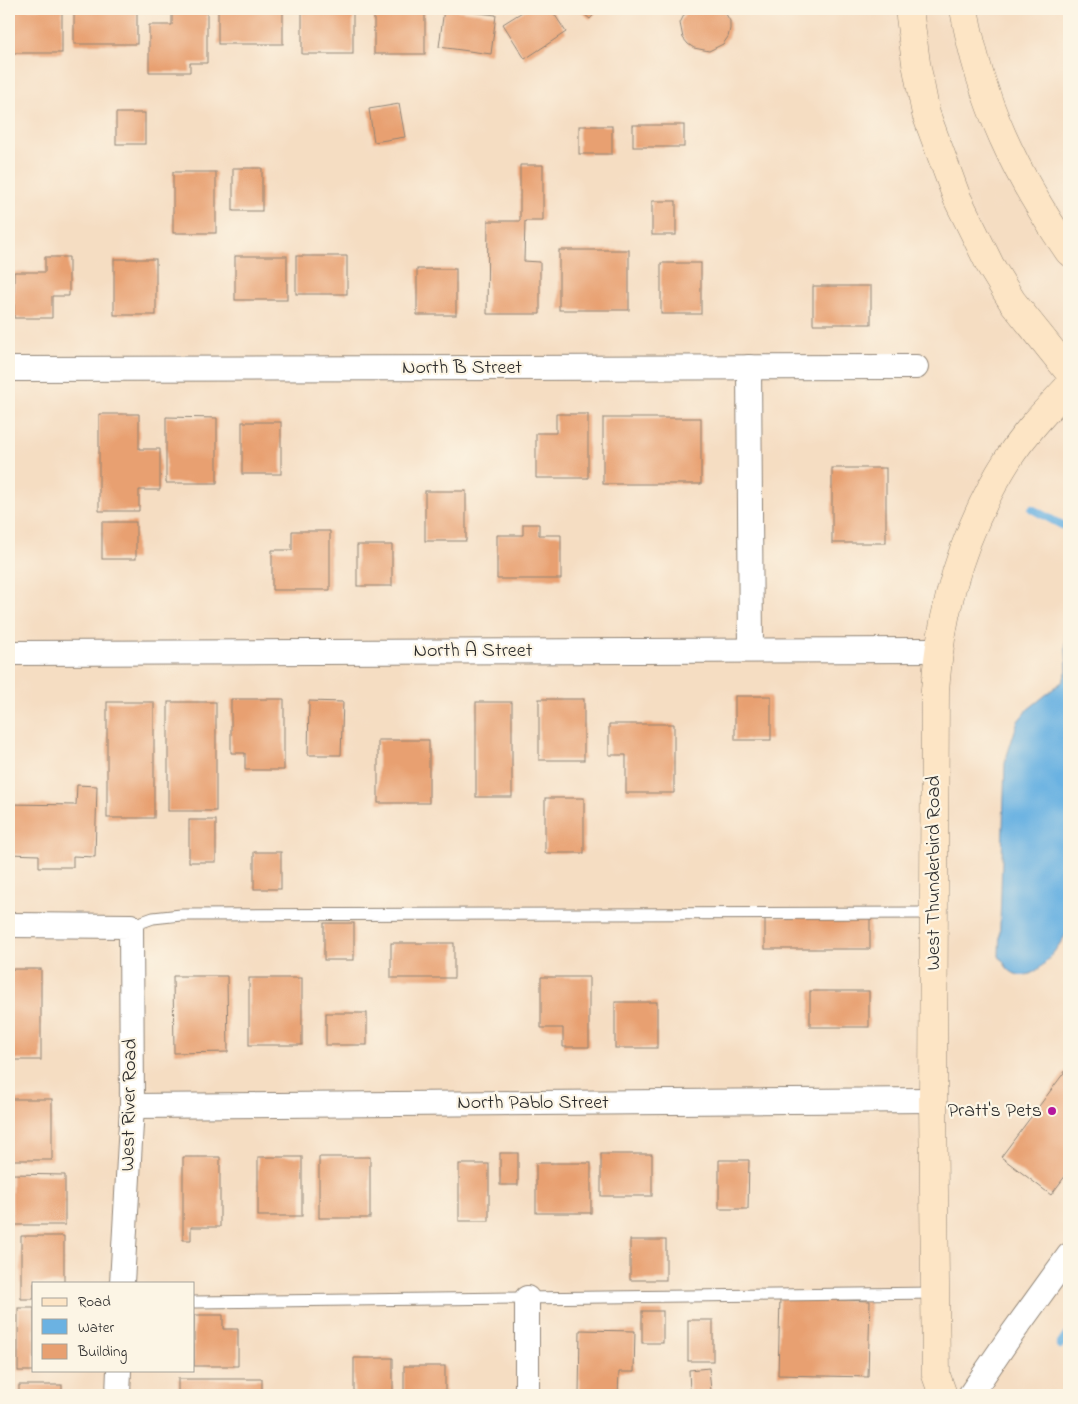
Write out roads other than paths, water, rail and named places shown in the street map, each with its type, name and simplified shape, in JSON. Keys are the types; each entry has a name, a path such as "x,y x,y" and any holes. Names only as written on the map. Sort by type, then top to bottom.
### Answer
{"street":[{"path":"909,9 916,63 926,114 957,198 990,265 1012,301 1069,372"},
{"path":"964,9 973,53 992,114 1019,171 1069,252"},
{"path":"749,367 751,650"},
{"name":"North B Street","path":"9,369 916,367"},
{"name":"West Thunderbird Road","path":"943,1395 936,1375 933,1100 935,690 938,650 956,573 977,518 1011,455 1034,424 1069,386"},
{"name":"North A Street","path":"9,653 938,650"},
{"path":"9,925 131,926"},
{"name":"West River Road","path":"122,1282 132,1106 131,926"},
{"name":"North Pablo Street","path":"132,1106 933,1100"},
{"path":"970,1395 1069,1255"},
{"path":"526,1298 526,1395"},
{"path":"118,1395 119,1372"}],"lane":[{"path":"131,926 153,918 181,915 934,913"},
{"path":"195,1302 935,1293"}],"water":[{"path":"1069,605 1069,930 1051,956 1035,971 1026,975 1017,975 1008,969 999,956 1005,762 1018,721 1027,710 1063,681 1067,670 1064,615"}],"waterway":[{"path":"1032,509 1069,529"},
{"path":"1060,1345 1069,1332"}],"place":[{"name":"Pratt's Pets","path":"1052,1111"}]}
